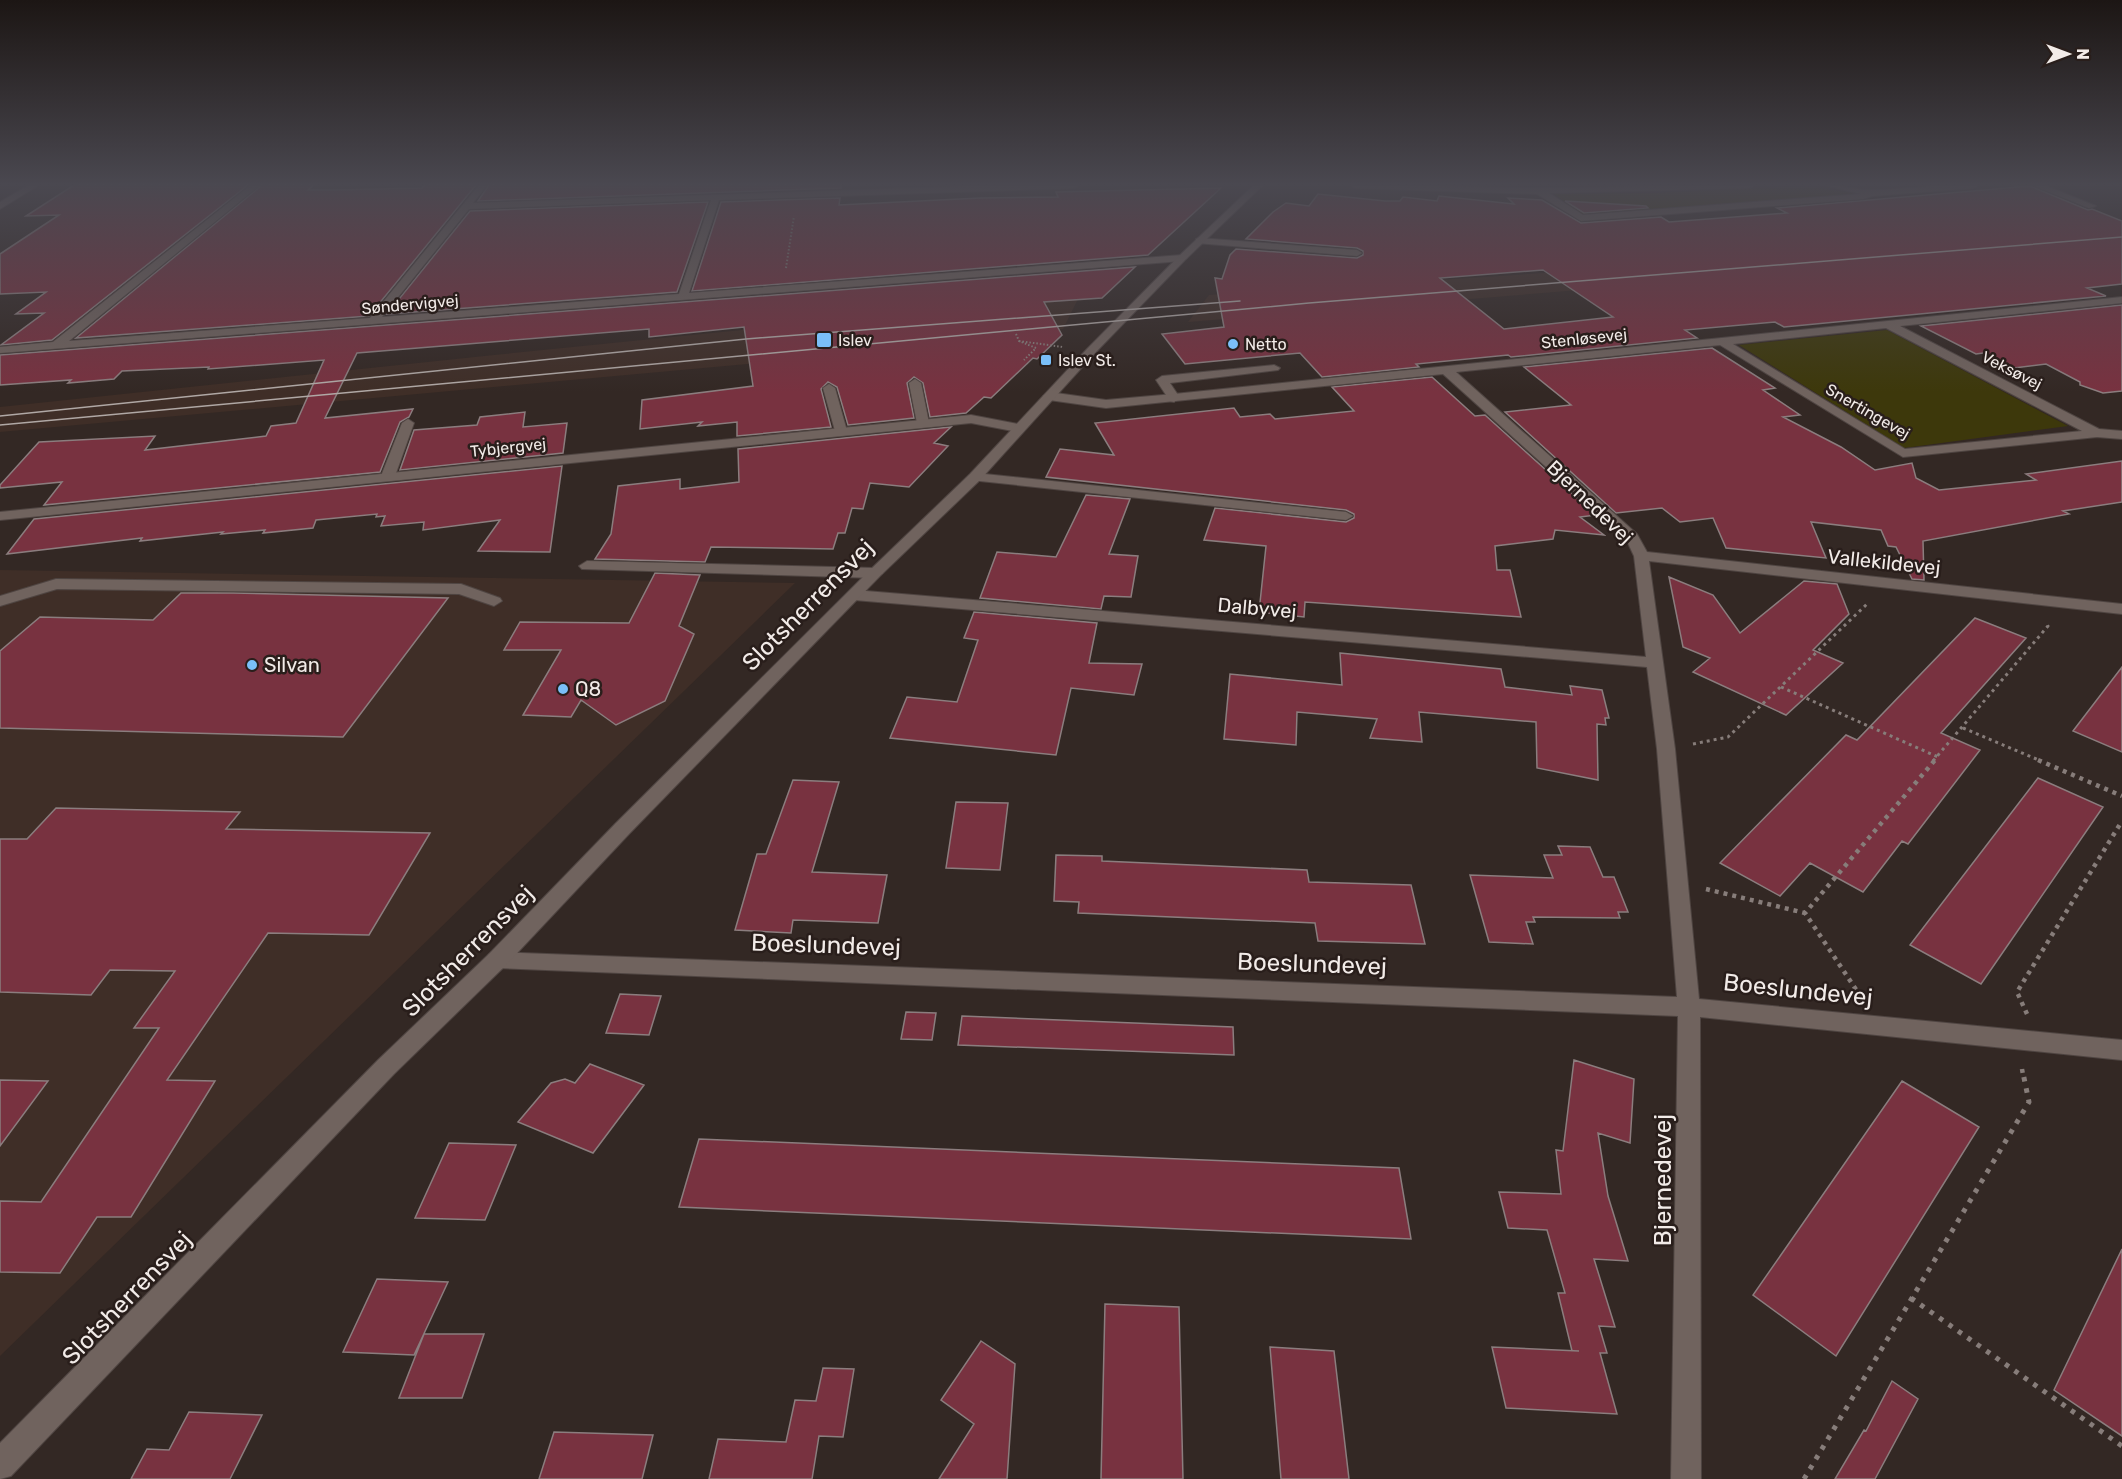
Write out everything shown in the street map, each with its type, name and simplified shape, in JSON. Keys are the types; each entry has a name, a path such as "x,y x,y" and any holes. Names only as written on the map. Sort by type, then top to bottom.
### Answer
{"street":[{"path":"56,346 170,254"},
{"path":"372,322 427,254"},
{"path":"683,297 697,254"},
{"name":"Slotsherrensvej","path":"0,1465 386,1067 497,960 875,573 975,477 1018,428 1186,254"},
{"name":"Søndervigvej","path":"0,350 1182,258"},
{"name":"Stenløsevej","path":"1049,396 1106,404 1174,399 2122,300"},
{"path":"2087,303 2122,310"},
{"name":"Veksøvej","path":"1887,324 2122,446"},
{"name":"Snertingevej","path":"1721,341 1903,453 2097,433 2122,435"},
{"path":"1174,399 1162,380 1274,368"},
{"name":"Bjernedevej","path":"1445,369 1632,537 1641,556 1666,749 1689,1007 1686,1479"},
{"path":"915,383 923,423"},
{"path":"829,388 841,430"},
{"name":"Tybjergvej","path":"0,516 841,430 971,419 1018,428"},
{"path":"388,476 408,423"},
{"path":"975,477 1346,516"},
{"name":"Vallekildevej","path":"1641,556 2122,609"},
{"path":"587,566 875,573"},
{"path":"0,601 56,584 461,589 494,601"},
{"name":"Dalbyvej","path":"854,595 1656,663"},
{"name":"Boeslundevej","path":"497,960 1689,1007 2122,1050"}],"path":[{"path":"783,289 789,254"},
{"path":"1016,334 1019,341 1036,348 1024,360"},
{"path":"1019,341 1091,351"},
{"path":"1666,749 1728,737 1868,605 1853,580"},
{"path":"1805,913 2048,626 2019,598"},
{"path":"1781,687 1938,757"},
{"path":"1963,728 2122,796"},
{"path":"2040,1042 2017,992 2122,820"},
{"path":"1679,882 1805,913 1880,1025"},
{"path":"1804,1479 2029,1102 2022,1069 2003,1038"},
{"path":"1911,1298 2122,1446"}],"shaded area":[{"path":"1590,270 1617,287 1188,322 1209,295"},
{"path":"1078,299 1063,329 986,336 989,342 0,432 0,407 902,314"},
{"path":"1887,330 2068,426 1904,448 1739,345"},
{"path":"0,570 795,583 0,1356"}],"building":[{"path":"0,254 161,254 52,340 1,345 44,313 16,314 46,292 0,294"},
{"path":"178,254 420,254 369,316 76,338"},
{"path":"435,254 690,254 677,292 387,314"},
{"path":"704,254 1149,254 1148,255 692,291"},
{"path":"1231,254 1303,254 1357,258 1363,255 2122,254 2122,284 2087,288 2106,296 1784,327 1775,322 1685,330 1697,338 1416,364 1419,367 1322,377 1300,353 1185,364 1162,334 1224,327 1215,278 1222,279","holes":["1543,270 1613,317 1504,329 1440,278"]},
{"path":"1135,267 1102,298 1044,302 1062,335 1037,359 1033,358 991,398 984,397 966,413 930,417 923,383 914,377 907,383 914,418 848,425 837,387 828,382 821,389 831,427 737,436 737,422 698,426 702,422 640,429 642,400 753,386 744,327 649,337 649,329 357,353 325,418 413,409 409,417 400,422 380,472 44,505 62,482 0,488 0,485 39,442 155,436 145,450 266,436 271,426 296,423 324,360 208,369 209,367 122,371 114,379 0,385 0,355"},
{"path":"2122,305 2122,391 2103,393 2080,385 2080,382 2046,364 2014,368 1983,353 1976,354 1921,326"},
{"path":"1712,348 1775,388 1763,390 1800,415 1783,417 1841,447 1875,470 1912,463 1916,478 1939,490 2036,480 2026,474 2122,461 2122,502 2063,511 2069,514 1923,541 1924,580 1912,579 1896,547 1888,546 1881,530 1811,522 1826,558 1726,548 1713,518 1680,522 1662,508 1616,513 1505,412 1571,405 1524,367"},
{"path":"1432,377 1475,416 1485,415 1596,515 1580,517 1604,535 1555,530 1553,539 1495,546 1497,570 1510,570 1521,617 1305,602 1304,617 1259,612 1266,546 1204,540 1215,508 1346,522 1354,518 1354,514 1346,510 1046,477 1060,449 1114,455 1095,423 1234,408 1240,417 1270,414 1275,419 1354,411 1332,387"},
{"path":"525,412 523,427 567,423 563,453 400,470 414,430 477,425 480,417"},
{"path":"951,427 934,443 948,446 909,487 870,483 863,509 852,508 845,533 838,533 833,549 711,547 705,562 595,559 611,534 618,486 680,479 680,489 739,482 738,449"},
{"path":"562,466 550,552 478,551 500,520 423,530 424,522 381,526 385,516 376,517 377,514 316,520 313,528 221,534 223,532 140,541 142,538 7,554 34,519"},
{"path":"1086,495 1130,499 1109,554 1138,556 1131,597 1104,596 1101,609 980,598 997,552 1056,557"},
{"path":"655,573 700,575 679,626 694,634 665,701 616,725 581,700 571,717 523,715 561,650 504,650 520,622 629,623"},
{"path":"1669,577 1713,595 1740,633 1804,581 1837,584 1849,614 1813,650 1843,663 1786,715 1693,672 1710,658 1683,647"},
{"name":"Silvan","path":"181,593 448,598 343,737 0,728 0,651 40,617 153,620"},
{"path":"974,612 1097,623 1089,663 1142,664 1134,695 1071,688 1056,755 890,738 907,697 957,702 978,640 964,638"},
{"path":"1975,618 2026,638 1941,733 1980,750 1908,844 1902,841 1863,892 1810,863 1780,896 1720,863 1846,735 1857,740"},
{"path":"1340,653 1501,669 1505,687 1572,695 1570,686 1602,690 1609,718 1605,718 1606,725 1597,724 1598,780 1537,768 1536,722 1419,712 1422,742 1370,738 1377,719 1297,712 1296,745 1224,739 1230,674 1342,685"},
{"path":"2122,667 2122,752 2073,731"},
{"path":"2038,778 2103,807 1981,984 1910,945"},
{"path":"793,780 839,782 812,872 887,875 878,923 793,920 791,933 735,930 757,854 766,854"},
{"path":"956,802 1008,803 1000,870 946,868"},
{"path":"56,808 240,812 226,829 430,833 369,935 268,933 167,1080 215,1081 131,1217 97,1217 60,1273 0,1272 0,1201 41,1202 159,1028 134,1028 175,971 110,970 91,995 0,992 0,839 27,839"},
{"path":"1558,846 1590,847 1603,877 1614,877 1628,912 1618,912 1620,918 1533,917 1535,922 1526,922 1533,944 1489,942 1470,875 1553,878 1544,855 1562,855"},
{"path":"1056,855 1102,856 1102,861 1307,870 1309,882 1411,885 1425,944 1318,941 1315,923 1078,913 1079,902 1054,901"},
{"path":"620,994 661,996 649,1035 606,1033"},
{"path":"906,1012 936,1013 932,1040 901,1039"},
{"path":"962,1016 1233,1027 1234,1055 958,1045"},
{"path":"1574,1060 1634,1079 1630,1143 1598,1133 1608,1196 1628,1261 1594,1259 1615,1327 1599,1326 1607,1353 1600,1353 1617,1414 1506,1408 1492,1347 1572,1351 1558,1293 1565,1293 1547,1230 1508,1228 1499,1192 1561,1194 1556,1150 1563,1151"},
{"path":"590,1064 644,1085 593,1153 518,1122 551,1083 565,1079 575,1083"},
{"path":"0,1080 48,1081 0,1146"},
{"path":"1902,1081 1979,1127 1836,1356 1753,1295"},
{"path":"699,1139 1399,1168 1411,1239 679,1207"},
{"path":"449,1143 516,1145 485,1220 415,1218"},
{"path":"2122,1249 2122,1436 2054,1390"},
{"path":"377,1279 448,1282 414,1355 343,1352"},
{"path":"1105,1304 1179,1307 1183,1479 1101,1479"},
{"path":"424,1334 484,1334 462,1398 399,1398"},
{"path":"981,1341 1015,1364 1007,1479 939,1479 974,1424 941,1400"},
{"path":"1270,1347 1334,1351 1349,1479 1281,1479"},
{"path":"823,1368 854,1369 843,1437 819,1436 812,1479 709,1479 718,1439 786,1442 795,1400 816,1401"},
{"path":"1892,1381 1918,1399 1875,1479 1835,1479 1864,1430 1866,1431"},
{"path":"189,1412 262,1415 230,1479 131,1479 147,1449 169,1450"},
{"path":"554,1432 653,1435 642,1479 539,1479"}],"tram line":[{"path":"0,425 1309,303 1912,254"},
{"path":"0,416 746,339 1240,301"}],"place":[{"name":"Islev","path":"824,340"},
{"name":"Netto","path":"1233,344"},
{"name":"Islev St.","path":"1046,360"},
{"name":"Silvan","path":"252,665"},
{"name":"Q8","path":"563,689"}]}
